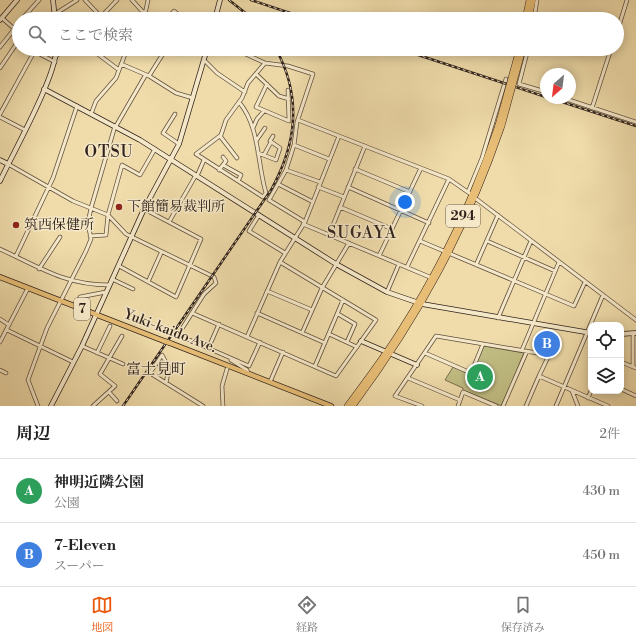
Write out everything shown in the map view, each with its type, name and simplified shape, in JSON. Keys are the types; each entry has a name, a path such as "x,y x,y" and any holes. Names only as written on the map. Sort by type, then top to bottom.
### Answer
{"highway":[{"path":"526,12 529,0"},
{"path":"530,12 533,0"},
{"name":"294","path":"500,126 517,56"},
{"name":"294","path":"353,406 420,304 448,252 500,126 521,56"},
{"name":"294","path":"420,304 432,278 448,252"},
{"name":"294","path":"347,406 388,353"}],"main road":[{"name":"Yuki-kaido Ave.","path":"0,277 331,406"}],"street":[{"path":"12,26 2,16 17,0"},
{"path":"28,12 39,0"},
{"path":"53,0 54,12"},
{"path":"61,12 77,0"},
{"path":"85,0 96,12"},
{"path":"106,12 117,0"},
{"path":"132,0 144,12"},
{"path":"145,12 148,0"},
{"path":"217,12 220,0"},
{"path":"535,12 537,0"},
{"path":"624,12 628,0"},
{"path":"0,46 12,31"},
{"path":"0,68 12,50"},
{"path":"0,114 32,56"},
{"path":"42,56 55,62"},
{"path":"0,181 44,89 56,56"},
{"path":"100,56 119,70"},
{"path":"91,114 96,100 114,82 124,56"},
{"path":"38,406 28,380 40,347 86,251 90,236 88,223 91,208 115,126 161,56"},
{"path":"51,406 82,346 144,209 179,144 205,56"},
{"path":"250,56 265,63 288,66 313,74 298,120 294,145 286,170 269,200 304,223 432,278"},
{"path":"526,56 519,84 540,90"},
{"path":"592,108 610,56"},
{"path":"204,60 217,73 245,92"},
{"path":"239,102 244,108 253,128 266,193 263,197 196,154 220,136 226,120 245,92 248,83 265,63"},
{"path":"121,64 147,76 176,93 192,98"},
{"path":"256,74 279,96 289,99"},
{"path":"472,195 506,79"},
{"path":"267,84 256,107 290,121 288,90"},
{"path":"44,89 155,148 336,264 387,292 420,304 588,333"},
{"path":"576,102 636,122"},
{"path":"16,256 60,163 77,106"},
{"path":"253,128 256,119 264,111"},
{"path":"175,114 163,133 179,144"},
{"path":"0,117 25,130"},
{"path":"298,120 449,179 636,320"},
{"path":"256,141 264,128"},
{"path":"220,136 237,158"},
{"path":"264,155 274,136"},
{"path":"247,337 280,262 304,223 339,136"},
{"path":"258,153 276,160 280,148 271,142"},
{"path":"294,145 329,159"},
{"path":"330,235 365,146"},
{"path":"90,236 106,236 108,216 122,165 140,175 155,148"},
{"path":"219,170 226,161 223,157"},
{"path":"0,160 49,187 108,216 126,234 161,253 214,277 216,281 215,285 204,294 178,335 248,370 248,374"},
{"path":"169,222 204,160"},
{"path":"223,165 241,175 238,181"},
{"path":"379,256 421,168"},
{"path":"355,169 410,192"},
{"path":"286,170 320,182"},
{"path":"407,267 449,179"},
{"path":"278,184 313,202"},
{"path":"318,187 344,197"},
{"path":"348,187 429,223"},
{"path":"340,207 392,229"},
{"path":"119,266 176,297 190,267 201,239 144,209"},
{"path":"259,215 249,231 285,253"},
{"path":"476,265 498,215"},
{"path":"39,269 60,237"},
{"path":"420,241 574,306 585,282"},
{"path":"487,241 555,271"},
{"path":"498,318 531,241"},
{"path":"302,333 322,288 349,243"},
{"path":"0,249 50,274 86,284 109,285"},
{"path":"148,282 161,253"},
{"path":"192,313 336,376 376,320 280,262"},
{"path":"522,350 559,262"},
{"path":"387,292 399,264"},
{"path":"112,279 133,290"},
{"path":"0,342 28,288"},
{"path":"267,291 312,310"},
{"path":"77,307 80,297 106,292"},
{"path":"593,322 603,295"},
{"path":"315,366 343,300"},
{"path":"258,313 325,343"},
{"path":"338,314 355,324 347,342"},
{"path":"0,319 9,325"},
{"path":"208,349 219,324"},
{"path":"97,353 110,326"},
{"path":"7,330 73,362"},
{"path":"624,334 635,333 635,368 624,363"},
{"path":"329,334 357,347"},
{"path":"556,406 588,335"},
{"path":"94,406 116,386 100,374 122,336"},
{"path":"422,406 395,396 436,336 549,355 526,406"},
{"path":"361,341 417,365"},
{"path":"231,361 249,366 260,342"},
{"path":"425,353 471,373 483,344"},
{"path":"82,346 123,364"},
{"path":"503,406 527,351"},
{"path":"270,382 283,352"},
{"path":"166,383 169,368 162,355 150,373 201,405"},
{"path":"223,406 222,386 227,368"},
{"path":"0,370 6,373"},
{"path":"539,376 608,406"},
{"path":"408,378 460,400"},
{"path":"624,390 636,396"},
{"path":"572,391 578,406"},
{"path":"109,392 117,400"},
{"path":"458,406 463,392 496,406"},
{"path":"588,398 590,394"}],"shaded area":[{"path":"484,346 524,353 502,406 463,390 463,388 445,380 453,367 471,375"}],"railway":[{"path":"229,0 244,12"},
{"path":"251,0 287,12"},
{"path":"123,406 271,190 280,172 291,137 293,102 290,85 279,56"},
{"path":"421,56 540,95"},
{"path":"568,104 636,126"}],"place":[{"name":"下館簡易裁判所","path":"119,207"},
{"name":"筑西保健所","path":"16,225"},
{"name":"7-Eleven","path":"547,344"},
{"name":"神明近隣公園","path":"480,377"}],"district":[{"name":"OTSU","path":"109,152"},
{"name":"SUGAYA","path":"362,233"},
{"name":"富士見町","path":"156,369"}]}
